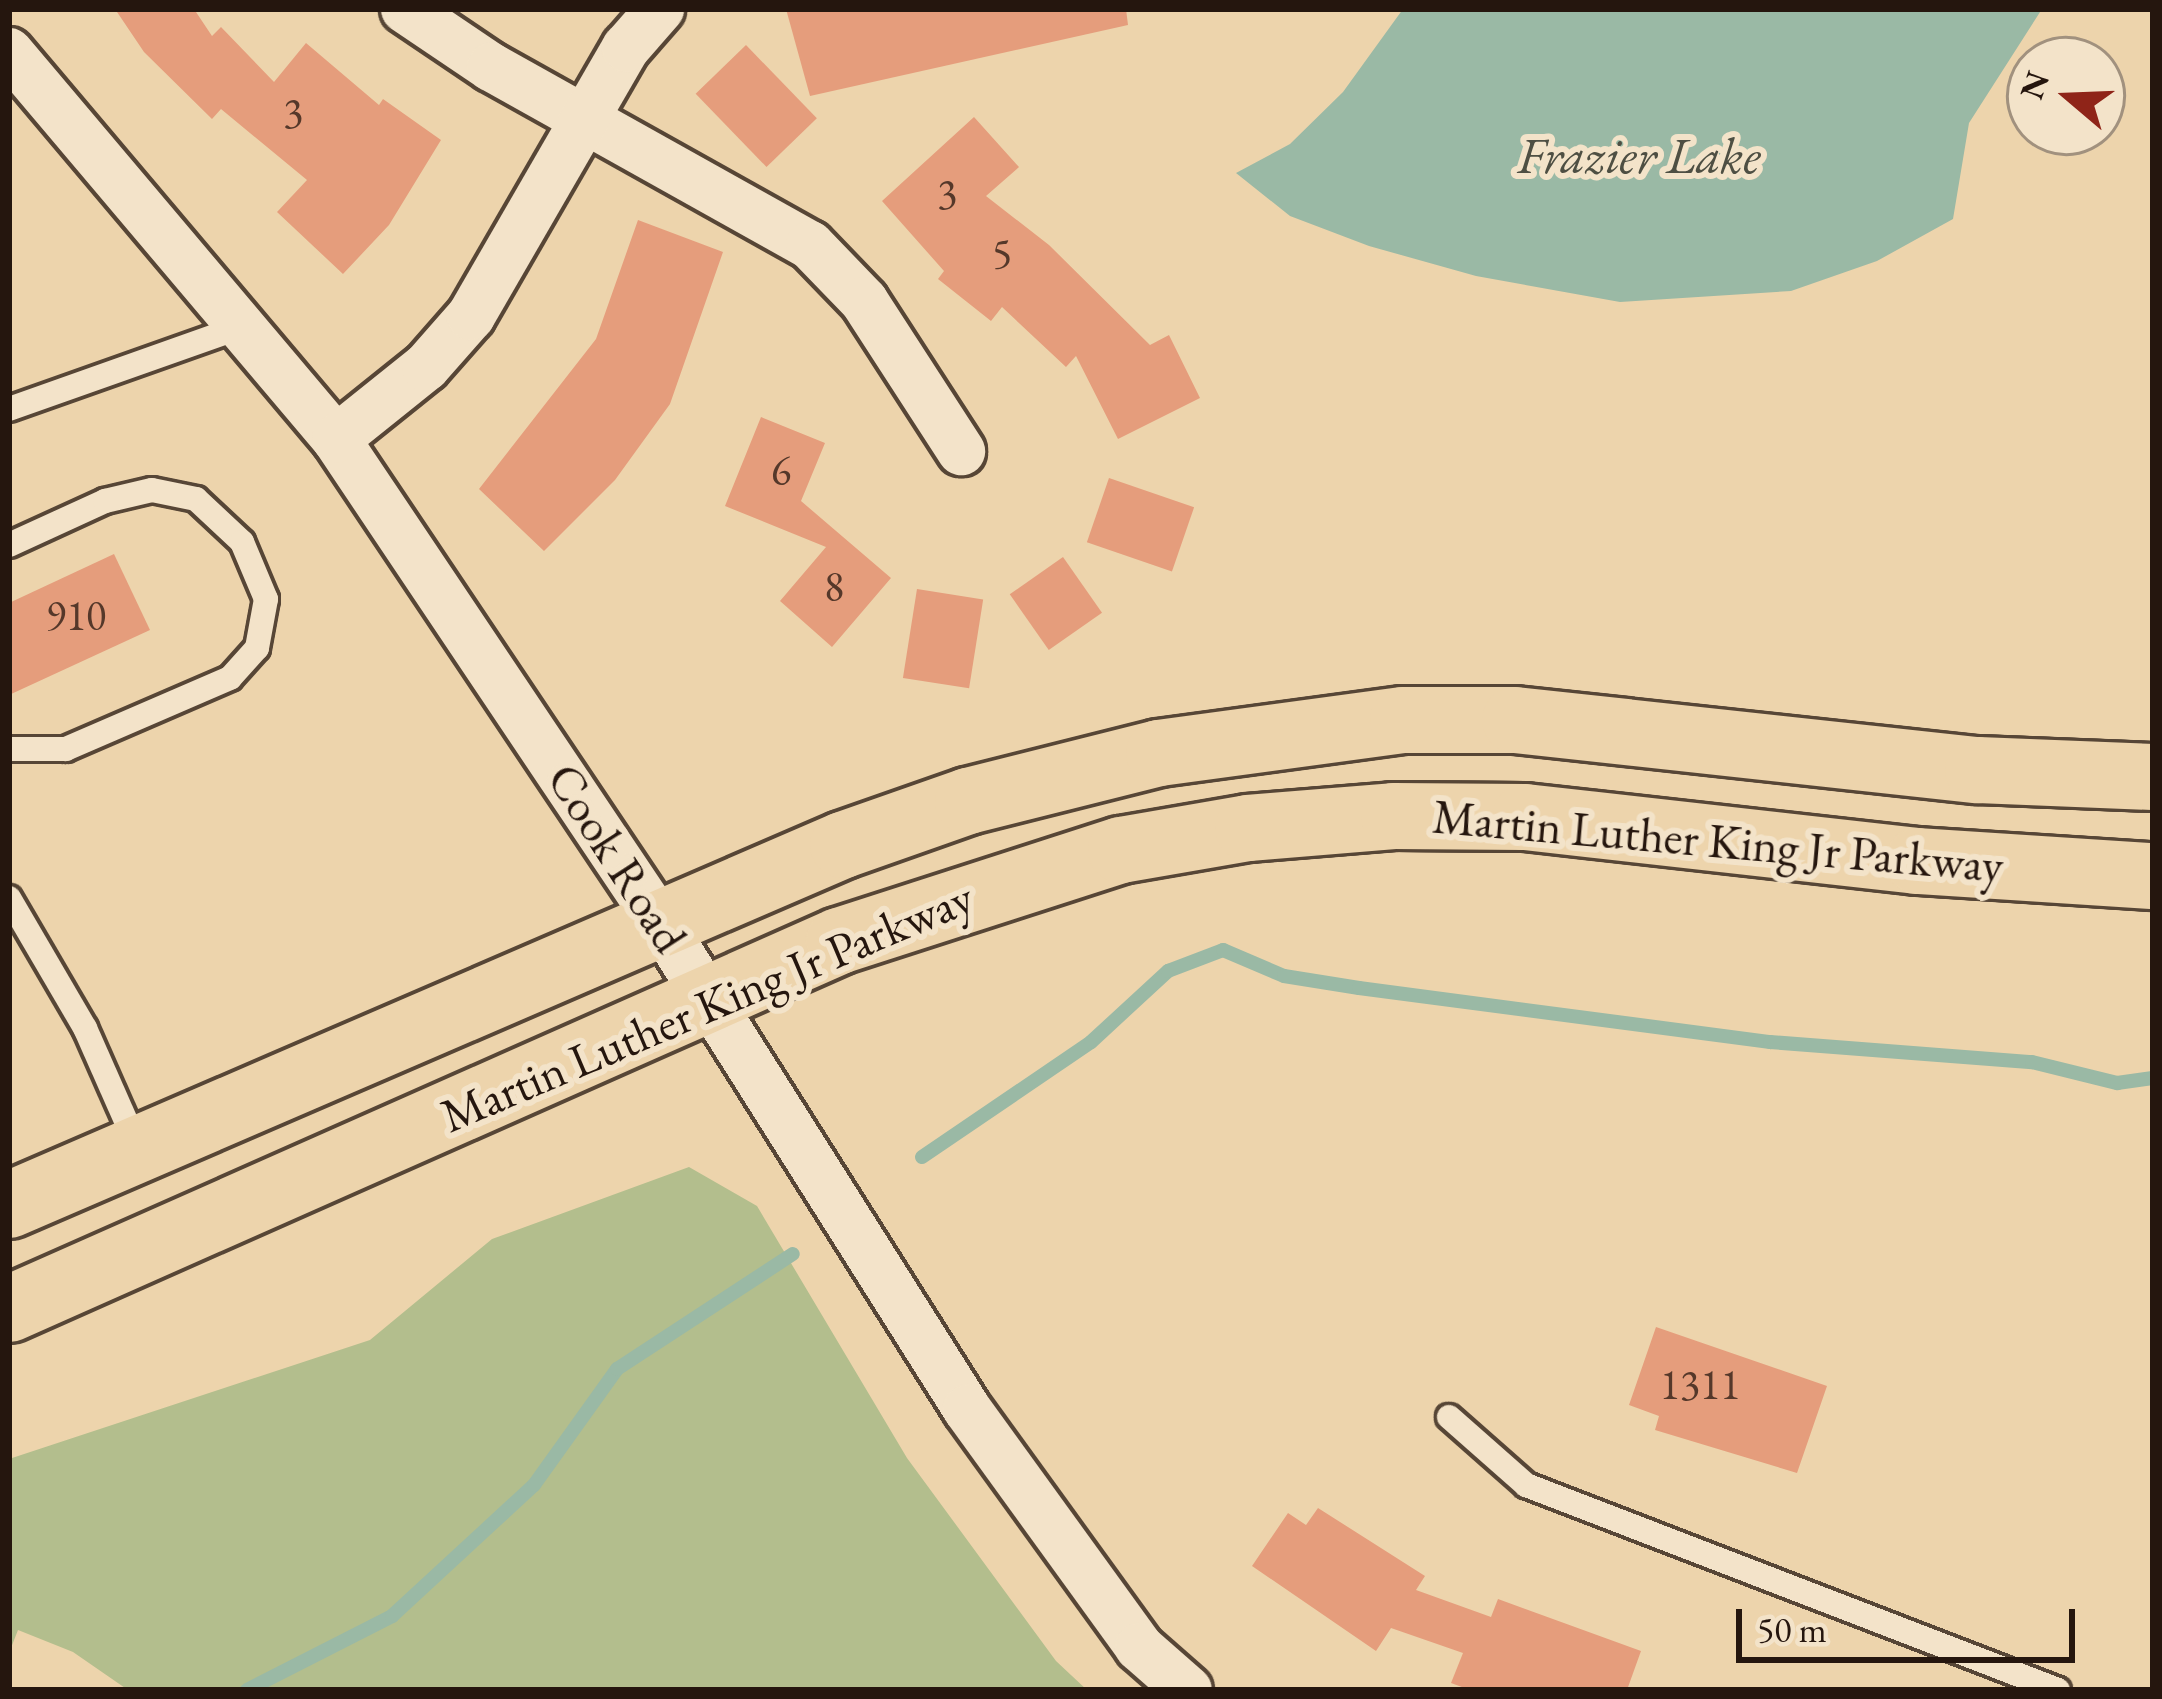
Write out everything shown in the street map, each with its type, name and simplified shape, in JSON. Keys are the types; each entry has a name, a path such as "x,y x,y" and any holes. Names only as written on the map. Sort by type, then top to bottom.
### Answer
{"main road":[{"name":"Martin Luther King Jr Parkway","path":"9,1205 843,845 1054,776 1199,747 1403,720 1649,729 1978,770 2153,777"},
{"name":"Martin Luther King Jr Parkway","path":"9,1310 838,940 989,886 1121,850 1331,821 1525,817 1918,861 2153,876"}],"street":[{"path":"405,9 838,268 962,452"},
{"path":"336,440 427,367 471,316 585,117 660,9"},
{"name":"Cook Road","path":"9,52 336,440 661,924 967,1409 1139,1647 1188,1690"}],"lane":[{"path":"9,409 244,326"},
{"path":"9,545 105,501 152,490 196,499 242,542 266,598 257,647 230,678 66,749 11,752"},
{"path":"9,898 85,1028 139,1149"},
{"path":"1449,1417 1526,1485 2058,1690"}],"shaded area":[{"path":"689,1167 757,1206 907,1458 1056,1661 1087,1690 128,1690 73,1652 18,1630 9,1653 9,1459 370,1340 492,1239"}],"water":[{"name":"Frazier Lake","path":"1403,9 2042,9 2025,36 2006,36 2006,65 1969,123 1953,219 1877,261 1791,291 1620,302 1476,276 1369,246 1290,216 1236,173 1290,144 1343,92"}],"building":[{"path":"115,9 194,9 212,36 221,27 274,82 306,43 379,105 383,99 441,140 389,225 343,274 277,212 307,180 221,109 212,119 144,52"},
{"path":"786,9 1126,9 1128,25 810,96"},
{"path":"746,45 817,118 767,167 696,94"},
{"path":"974,117 1019,167 986,196 1049,245 1150,345 1169,335 1200,398 1118,439 1076,356 1066,367 1002,307 991,321 938,279 944,271 882,201"},
{"path":"638,220 723,252 670,404 615,480 544,551 479,489 596,339"},
{"path":"761,417 825,443 801,501 891,578 832,647 780,601 826,547 725,506"},
{"path":"1109,478 1194,507 1172,572 1087,542"},
{"path":"114,554 150,630 9,695 9,603"},
{"path":"1063,557 1102,613 1049,650 1010,594"},
{"path":"917,589 983,599 969,688 903,678"},
{"path":"1656,1327 1827,1386 1797,1473 1655,1430 1659,1416 1629,1405"},
{"path":"1318,1508 1425,1576 1416,1590 1491,1617 1498,1599 1641,1651 1627,1690 1470,1690 1451,1683 1463,1653 1391,1628 1376,1651 1252,1566 1288,1513 1306,1525"}],"waterway":[{"path":"922,1157 1091,1042 1168,971 1223,950 1284,976 1359,988 1770,1042 2032,1062 2117,1083 2153,1078"},
{"path":"247,1690 392,1616 534,1485 617,1369 793,1254"}]}
